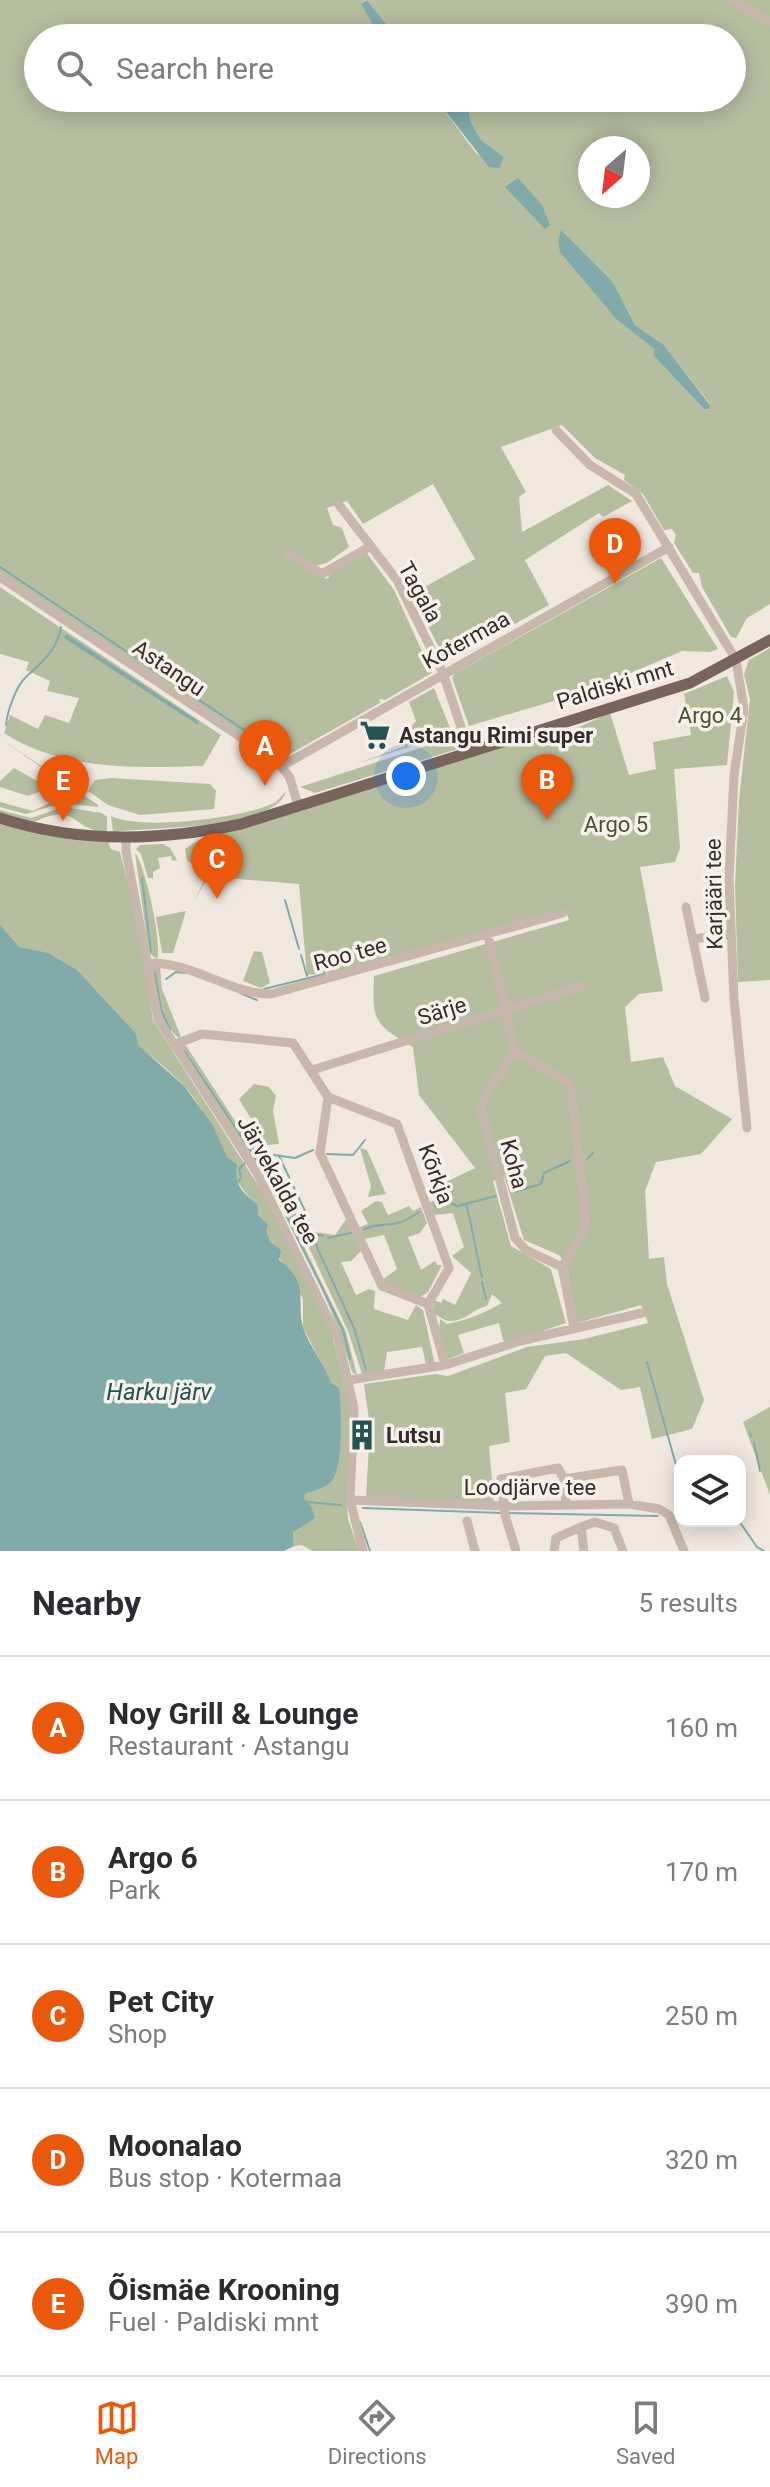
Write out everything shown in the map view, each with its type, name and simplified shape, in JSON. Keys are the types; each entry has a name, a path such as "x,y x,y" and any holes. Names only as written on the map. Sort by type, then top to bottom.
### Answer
{"main road":[{"name":"Paldiski mnt","path":"0,818 64,833 126,837 208,831 690,683 770,640"}],"street":[{"path":"730,0 770,22"},
{"path":"556,430 590,465 636,494 736,660"},
{"name":"Tagala","path":"339,505 397,580 443,673 469,751"},
{"path":"288,554 322,574 371,546"},
{"name":"Kotermaa","path":"282,766 669,547"},
{"name":"Astangu","path":"0,577 282,766"},
{"name":"Karjääri tee","path":"736,660 744,709 732,797 729,879 741,1088 747,1128"},
{"path":"282,766 290,778 298,805"},
{"name":"Järvekalda tee","path":"126,837 158,1019 269,1194 332,1322 349,1380 355,1432 350,1500 363,1551"},
{"path":"686,907 705,998"},
{"name":"Roo tee","path":"147,963 183,965 246,990 271,994 563,913"},
{"path":"693,939 731,934"},
{"path":"488,936 515,1052 570,1084 586,1221 562,1267 574,1328"},
{"name":"Särje","path":"312,1070 582,986"},
{"path":"173,1045 202,1034 282,1040 297,1046 328,1097 320,1153 382,1286 428,1304 445,1365"},
{"name":"Koha","path":"515,1052 486,1093 481,1109 515,1238 526,1250 562,1267"},
{"name":"Kõrkja","path":"328,1097 388,1118 401,1130 449,1268 428,1304"},
{"path":"349,1380 445,1365 520,1341 642,1313"},
{"path":"516,1551 505,1510 501,1479 558,1468 564,1479 566,1505"},
{"path":"564,1479 622,1470 629,1504"},
{"name":"Loodjärve tee","path":"350,1500 505,1510 629,1504 659,1509 669,1515 684,1551"},
{"path":"467,1521 475,1551"},
{"path":"554,1551 556,1538 595,1522 607,1523 617,1533 623,1551"},
{"path":"581,1527 584,1551"}],"green space":[{"path":"0,0 366,0 361,4 372,24 24,24 24,112 445,112 476,153 500,168 504,157 481,140 469,112 746,112 746,24 386,24 367,0 770,0 770,604 747,618 736,638 731,637 702,587 699,573 693,573 674,543 676,535 672,529 664,530 643,494 624,480 625,475 595,458 562,425 501,447 526,492 519,497 522,532 608,485 632,501 603,517 599,513 525,560 549,605 446,662 412,594 475,559 433,484 363,524 347,501 327,508 333,525 342,528 349,547 327,563 311,567 326,579 328,572 366,552 394,590 432,673 385,700 379,699 380,703 281,759 0,572","holes":["569,239 613,282 635,325 664,345 710,404 704,409 654,356 654,349 617,320 561,252"]},
{"path":"661,558 718,649 710,652 682,651 594,689 469,726 452,678 454,674"},
{"path":"0,587 221,735 203,766 126,766 75,761 26,745 4,733 10,715 38,729 45,715 69,723 79,698 47,691 50,681 26,670 29,662 0,654"},
{"path":"770,648 770,980 738,982 735,886 739,800 750,699 744,674 749,660"},
{"path":"727,676 734,692 727,765 674,769 680,848 675,862 640,867 663,991 639,994 625,1007 631,1062 663,1057 675,1086 732,1119 701,1154 656,1162 645,1191 649,1259 664,1257 667,1284 704,1400 692,1429 652,1439 640,1387 621,1390 566,1353 545,1356 526,1389 505,1393 510,1442 489,1446 494,1503 366,1498 370,1427 364,1384 436,1374 448,1376 527,1347 584,1339 648,1323 641,1305 577,1323 566,1263 559,1255 524,1240 504,1176 493,1181 511,1246 551,1269 566,1323 507,1343 503,1340 499,1323 458,1335 464,1353 448,1359 439,1331 440,1319 447,1324 476,1316 502,1303 492,1294 487,1306 461,1319 448,1321 433,1314 434,1300 441,1303 443,1299 455,1305 471,1273 452,1256 464,1247 453,1213 434,1215 430,1202 439,1199 444,1183 475,1168 419,1095 413,1047 390,1033 378,1020 374,1003 374,976 569,920 565,909 332,973 307,975 299,884 226,878 205,882 193,903 208,873 187,861 185,849 197,841 550,732 552,739 610,713 629,775 656,769 653,742 691,735 684,694"},
{"path":"434,688 452,733 356,764 405,746 401,738 416,721 409,702"},
{"path":"460,735 458,749 315,793 300,787"},
{"path":"0,738 98,807 62,803 26,814 0,807 0,802 33,811 53,801 52,775"},
{"path":"14,768 39,782 39,792 28,796 0,787 0,781"},
{"path":"111,778 210,784 216,791 214,809 140,815 108,805 88,791 95,780"},
{"path":"286,792 276,804 259,814 235,820 113,832 111,816 145,822 216,818 272,804"},
{"path":"63,807 102,813 107,817 107,832 86,827 67,815 48,816 34,822 0,813 0,810 31,818"},
{"path":"0,823 41,834 108,842 111,849 120,852 138,923 153,1020 266,1198 330,1326 351,1411 346,1494 348,1519 359,1551 312,1551 302,1545 294,1546 293,1533 305,1493 329,1484 331,1383 303,1327 303,1299 270,1242 258,1215 258,1205 228,1165 196,1101 165,1067 121,1036 0,975"},
{"path":"163,844 170,848 177,860 172,861 171,856 158,858 160,868 153,872 153,878 148,878 141,854 136,849 140,845"},
{"path":"135,853 144,872 152,905 158,938 157,959 149,953"},
{"path":"186,911 173,953 162,953 156,917"},
{"path":"254,951 262,952 270,983 261,988 243,981"},
{"path":"160,966 162,989 181,1037 178,1038 163,1021 152,970"},
{"path":"183,1041 237,1124 275,1164 287,1185 297,1208 295,1228 346,1332 357,1375 352,1372 338,1330 302,1246 256,1164 180,1050"},
{"path":"254,1084 269,1087 276,1096 273,1111 279,1144 267,1145 239,1099"},
{"path":"360,1148 367,1150 386,1194 368,1197 371,1186"},
{"path":"376,1201 382,1202 388,1215 409,1206 413,1211 421,1207 427,1223 420,1233 408,1237 421,1270 435,1261 437,1265 442,1265 428,1292 419,1298 393,1289 382,1280 397,1269 384,1235 364,1239 360,1227 368,1224 361,1211"},
{"path":"346,1219 361,1251 351,1261 341,1262 356,1295 369,1289 375,1291 374,1309 408,1320 416,1305 423,1310 435,1365 426,1364 422,1347 387,1352 384,1371 362,1374 348,1331 304,1237 308,1231 335,1235"},
{"path":"770,1407 770,1495 743,1422"}],"water":[{"path":"367,0 386,24 372,24 361,4"},
{"path":"446,112 469,112 481,140 504,157 500,168 489,167"},
{"path":"518,178 542,205 550,225 545,229 505,187"},
{"path":"561,230 613,282 635,325 664,345 710,405 709,409 704,409 654,356 654,349 617,320 560,252 558,240"},
{"path":"66,634 198,721 198,725 64,638"},
{"name":"Harku järv","path":"0,925 19,947 48,953 78,971 136,1034 138,1045 184,1086 212,1124 227,1157 237,1165 238,1183 258,1205 258,1215 268,1225 266,1230 270,1242 281,1250 279,1260 295,1276 305,1334 331,1383 339,1388 341,1438 334,1477 329,1484 305,1494 304,1499 311,1506 315,1518 293,1532 294,1546 284,1551 0,1551"}],"waterway":[{"path":"0,567 277,752"},
{"path":"6,725 19,686 53,649 61,627"},
{"path":"142,878 151,952"},
{"path":"285,900 299,949"},
{"path":"301,955 307,976"},
{"path":"166,979 176,972 185,973"},
{"path":"155,973 161,1010 170,1029"},
{"path":"264,989 325,974"},
{"path":"240,993 257,1000"},
{"path":"185,1052 263,1169 343,1330 350,1359"},
{"path":"327,1154 353,1155 365,1140"},
{"path":"274,1155 295,1158 313,1150"},
{"path":"587,1159 593,1153"},
{"path":"262,1157 267,1156"},
{"path":"279,1156 307,1215"},
{"path":"514,1192 541,1184 544,1173 570,1161"},
{"path":"237,1184 241,1177 239,1169 245,1163"},
{"path":"435,1206 449,1202 457,1206 496,1196"},
{"path":"466,1204 482,1277"},
{"path":"364,1229 397,1223 419,1212"},
{"path":"308,1221 309,1229"},
{"path":"310,1232 354,1328 366,1369"},
{"path":"312,1233 323,1236"},
{"path":"328,1238 351,1233"},
{"path":"482,1282 486,1299"},
{"path":"647,1362 674,1458"},
{"path":"754,1443 760,1471"},
{"path":"307,1502 341,1505"},
{"path":"363,1508 502,1513"},
{"path":"508,1513 658,1516"},
{"path":"360,1522 370,1551"},
{"path":"743,1527 757,1547 764,1551"}],"place":[{"name":"Moonalao","path":"615,584"},
{"name":"Astangu Rimi super","path":"375,735"},
{"name":"Noy Grill & Lounge","path":"265,786"},
{"name":"Argo 6","path":"547,820"},
{"name":"Õismäe Krooning","path":"63,821"},
{"name":"Pet City","path":"217,899"},
{"name":"Lutsu","path":"362,1435"}],"park label":[{"name":"Argo 4","path":"710,715"},
{"name":"Argo 5","path":"616,824"}]}
